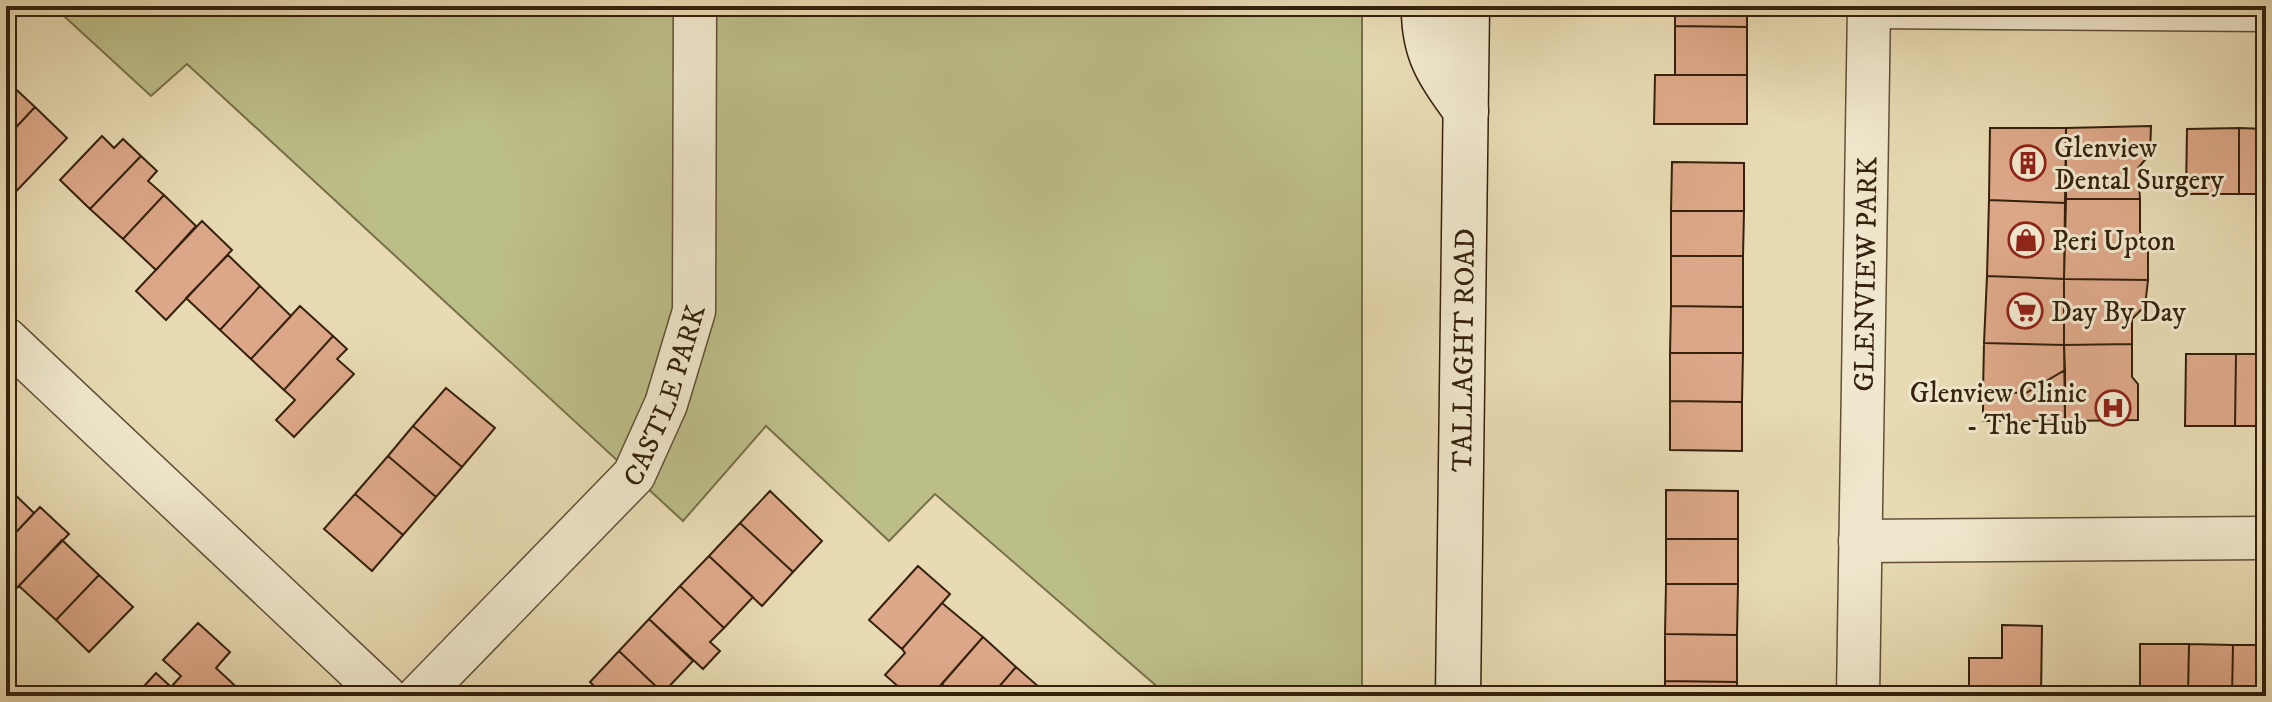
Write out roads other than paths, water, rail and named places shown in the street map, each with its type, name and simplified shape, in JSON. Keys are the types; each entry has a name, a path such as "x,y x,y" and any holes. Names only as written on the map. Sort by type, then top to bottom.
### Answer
{"street":[{"name":"CASTLE PARK","path":"419,696 634,475 666,404 694,311 695,6"},
{"path":"1424,6 1423,36 1439,75 1466,111"},
{"name":"TALLAGHT ROAD","path":"1458,696 1467,6"},
{"name":"GLENVIEW PARK","path":"1858,696 1869,7 2266,10"},
{"path":"12,357 385,696"},
{"path":"1860,541 2266,538"}],"place":[{"name":"Glenview Dental Surgery","path":"2028,163"},
{"name":"Peri Upton","path":"2026,240"},
{"name":"Day By Day","path":"2025,311"},
{"name":"Glenview Clinic - The Hub","path":"2113,408"}]}
